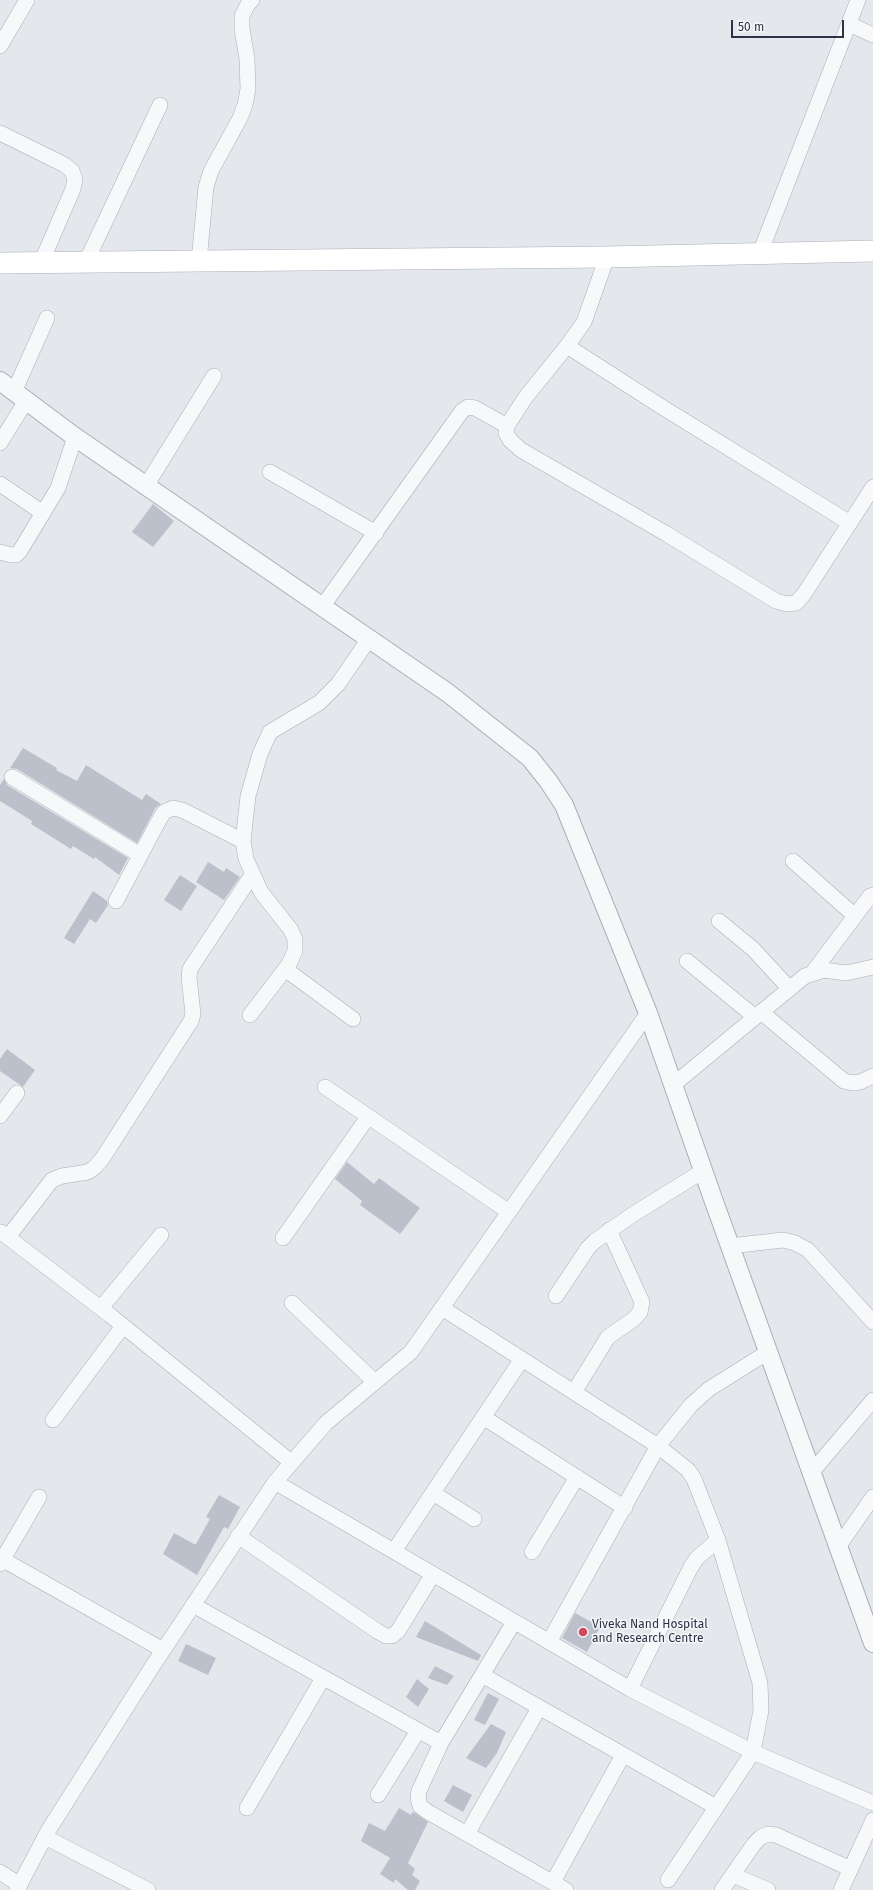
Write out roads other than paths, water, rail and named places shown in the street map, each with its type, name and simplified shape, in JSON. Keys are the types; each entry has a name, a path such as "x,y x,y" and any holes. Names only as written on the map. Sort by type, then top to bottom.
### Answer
{"main road":[{"path":"0,263 607,257 873,251"}],"street":[{"path":"0,46 27,0"},
{"path":"199,261 206,187 211,171 240,118 245,105 248,89 247,59 242,29 242,16 248,4 252,0"},
{"path":"760,253 858,0"},
{"path":"849,24 873,35"},
{"path":"86,262 160,106"},
{"path":"0,133 65,165 72,171 74,179 73,189 41,263"},
{"path":"607,257 584,322 568,346 525,398 507,426 506,433 510,440 521,450 665,533 776,601 787,604 796,603 804,594 873,487"},
{"path":"0,443 13,391 47,318"},
{"path":"568,346 662,407 850,523"},
{"path":"146,486 214,376"},
{"path":"13,391 75,437 448,693 530,758 549,782 564,805 648,1013 703,1171 873,1643"},
{"path":"322,607 462,411 468,408 475,408 507,426"},
{"path":"0,552 11,556 16,555 20,551 58,488 75,437"},
{"path":"270,472 376,533"},
{"path":"0,484 43,513"},
{"path":"250,1015 285,969 295,951 295,940 291,930 261,892 246,859 243,841 251,783 264,742 270,732 319,703 328,695 338,684 369,639"},
{"path":"12,777 140,855"},
{"path":"116,901 164,812 173,808 182,810 243,841"},
{"path":"793,861 854,916"},
{"path":"252,875 190,968 189,977 193,1014 191,1021 102,1159 88,1172 62,1176 52,1180 4,1234 101,1308 292,1462"},
{"path":"813,972 854,916 870,896 873,895"},
{"path":"719,921 753,949 790,988"},
{"path":"687,961 844,1081 853,1083 860,1082 873,1076"},
{"path":"673,1085 805,976 813,972 824,970 846,972 873,967"},
{"path":"285,969 353,1019"},
{"path":"0,1872 18,1887 45,1837 163,1650 275,1482 326,1423 411,1352 648,1013"},
{"path":"325,1087 509,1212"},
{"path":"0,1116 17,1093"},
{"path":"283,1238 368,1117"},
{"path":"556,1296 588,1248 609,1230 703,1171"},
{"path":"574,1392 608,1337 634,1319 640,1312 642,1302 609,1230"},
{"path":"101,1308 161,1235"},
{"path":"730,1246 783,1240 795,1243 808,1250 873,1322"},
{"path":"292,1303 375,1382"},
{"path":"442,1308 658,1446 688,1470 718,1540 762,1693 761,1710 752,1752 668,1880"},
{"path":"53,1420 123,1326"},
{"path":"549,1642 625,1508 658,1446 691,1405 709,1389 768,1352"},
{"path":"394,1551 522,1359"},
{"path":"811,1473 873,1400"},
{"path":"483,1417 625,1508"},
{"path":"532,1552 577,1477"},
{"path":"275,1482 630,1689 752,1752 873,1803"},
{"path":"433,1494 474,1519"},
{"path":"39,1497 1,1560 163,1650"},
{"path":"838,1547 873,1497"},
{"path":"238,1536 386,1636 392,1636 398,1631 433,1574"},
{"path":"630,1689 691,1568 697,1558 718,1540"},
{"path":"192,1605 441,1743"},
{"path":"514,1622 441,1743 419,1791 418,1798 420,1806 428,1812 566,1890"},
{"path":"482,1675 716,1807"},
{"path":"247,1808 323,1678"},
{"path":"467,1834 539,1708"},
{"path":"378,1795 418,1731"},
{"path":"553,1882 623,1755"},
{"path":"841,1890 873,1820"},
{"path":"722,1890 754,1844 761,1837 768,1834 776,1835 851,1868"},
{"path":"45,1837 148,1890"},
{"path":"733,1875 768,1890"}],"place":[{"name":"Viveka Nand Hospital and Research Centre","path":"583,1632"}]}
